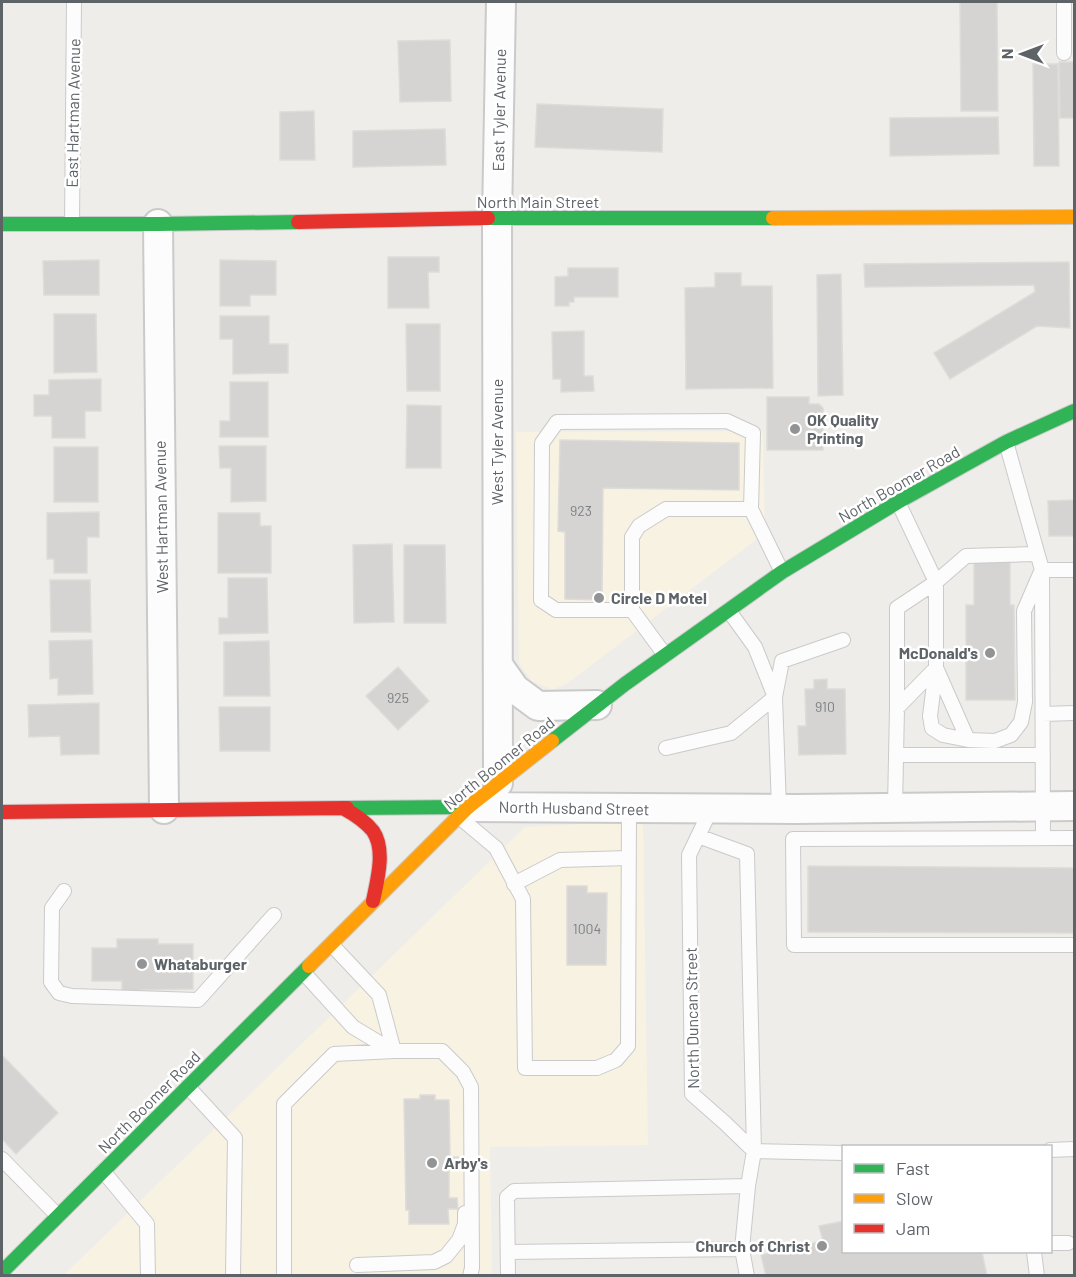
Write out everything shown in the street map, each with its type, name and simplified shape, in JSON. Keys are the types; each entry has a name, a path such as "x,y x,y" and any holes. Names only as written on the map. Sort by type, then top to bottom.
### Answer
{"street":[{"name":"East Tyler Avenue","path":"497,218 501,2"},
{"name":"North Main Street","path":"2,224 158,224 497,218 1074,217"},
{"name":"West Tyler Avenue","path":"497,218 498,783"},
{"name":"West Hartman Avenue","path":"158,224 164,809"},
{"name":"North Boomer Road","path":"2,1272 463,812 498,783 597,705 783,572 898,502 1006,442 1074,411"},
{"path":"498,665 515,689 538,706 597,705"},
{"name":"North Husband Street","path":"2,812 343,807 463,812 629,808 711,809 792,821 894,807 1074,806"},
{"path":"343,807 361,819 375,835 379,851 379,869 373,901"}],"lane":[{"name":"East Hartman Avenue","path":"72,224 74,2"},
{"path":"1064,2 1064,53"},
{"path":"632,610 556,610 541,600 542,443 557,422 727,421 753,433 751,509 783,572"},
{"path":"1006,442 1042,570 1043,838"},
{"path":"898,502 936,582 936,668 930,716 932,728 943,735 968,740 995,741 1011,735 1021,722 1025,702 1024,611 1042,570"},
{"path":"665,655 632,610 632,537 639,526 666,509 751,509"},
{"path":"894,807 897,608 936,582 966,556 1037,554"},
{"path":"1042,570 1074,570"},
{"path":"729,611 755,647 775,697 792,821 794,945 1074,945"},
{"path":"666,748 731,733 775,697 782,661 843,640"},
{"path":"936,668 968,740"},
{"path":"897,708 936,668"},
{"path":"1043,714 1074,713"},
{"path":"896,754 1043,755"},
{"path":"463,812 496,848 523,899 525,1068 597,1068 616,1060 628,1046 629,808"},
{"name":"North Duncan Street","path":"711,809 689,855 692,1094 754,1151"},
{"path":"792,821 1043,838 1074,838"},
{"path":"698,837 747,854 754,1151 742,1249 747,1275"},
{"path":"514,884 560,860 629,858"},
{"path":"64,891 52,908 51,982 59,993 72,996 198,1000 274,915"},
{"path":"331,944 380,995 394,1052"},
{"path":"303,972 353,1028 394,1052"},
{"path":"284,1275 285,1104 334,1054 442,1051 464,1072 471,1087 472,1268 470,1275"},
{"path":"357,1265 434,1262 446,1256 459,1240 465,1224 464,1072"},
{"path":"188,1087 235,1138 233,1275"},
{"path":"1052,1150 1074,1149"},
{"path":"754,1151 842,1153"},
{"path":"2,1159 58,1216"},
{"path":"103,1171 147,1224 148,1275"},
{"path":"508,1275 507,1197 514,1191 748,1186"},
{"path":"1052,1244 1068,1243"},
{"path":"508,1252 742,1249"},
{"path":"1034,1253 1037,1275"}],"shaded area":[{"name":"Circle D Motel","path":"763,431 765,533 568,683 552,690 532,681 519,663 516,432"},
{"path":"643,821 648,1145 490,1147 492,1275 63,1276 525,827"}],"building":[{"path":"960,2 997,2 998,111 961,111"},
{"path":"450,40 451,101 400,102 398,41"},
{"path":"1059,62 1074,62 1074,118 1060,118"},
{"path":"1033,64 1058,64 1059,166 1034,166"},
{"path":"537,104 663,109 662,152 535,147"},
{"path":"314,111 315,160 280,160 280,112"},
{"path":"998,117 999,154 890,156 890,118"},
{"path":"445,129 446,165 353,167 353,131"},
{"path":"388,257 439,257 439,272 428,272 429,308 388,308"},
{"path":"99,260 99,295 44,295 43,261"},
{"path":"220,260 276,261 276,295 250,295 250,306 220,306"},
{"path":"1069,262 1070,328 1037,326 950,379 934,353 1035,292 1034,285 865,287 864,264"},
{"path":"568,268 618,268 618,297 574,297 574,302 569,302 569,306 555,306 555,277 568,276"},
{"path":"715,273 741,273 741,286 772,286 773,388 686,389 685,288 715,287"},
{"path":"841,274 843,395 818,396 817,275"},
{"path":"54,314 96,314 97,372 54,373"},
{"path":"220,316 269,316 269,344 288,344 288,373 233,374 233,339 220,339"},
{"path":"406,324 440,324 440,391 407,391"},
{"path":"584,331 584,376 593,376 594,391 561,392 561,379 553,379 552,332"},
{"path":"101,379 101,411 85,411 85,438 52,438 52,416 34,416 34,395 49,395 49,380"},
{"path":"230,382 268,382 268,437 220,437 220,421 230,421"},
{"name":"OK Quality Printing","path":"767,397 809,397 809,404 819,404 823,408 823,450 767,450"},
{"path":"407,405 441,406 441,468 406,468"},
{"name":"Circle D Motel","path":"560,440 739,443 739,490 603,488 602,600 565,599 565,532 558,531"},
{"path":"219,446 266,446 266,501 231,502 231,468 220,468"},
{"path":"54,447 98,447 98,502 54,502"},
{"path":"1074,500 1074,536 1049,536 1048,501"},
{"path":"99,512 99,537 87,537 87,573 54,573 54,559 47,559 47,513"},
{"path":"218,513 260,513 260,526 271,526 271,573 218,573"},
{"path":"392,544 394,622 354,623 353,545"},
{"path":"404,545 445,545 446,623 404,623"},
{"name":"McDonald's","path":"974,562 1010,562 1010,605 1014,605 1015,700 966,700 966,605 974,605"},
{"path":"228,578 267,578 268,633 219,634 219,618 228,618"},
{"path":"50,580 90,580 91,632 51,632"},
{"path":"92,640 93,694 58,695 58,678 50,679 49,641"},
{"path":"269,641 270,696 224,696 224,642"},
{"path":"398,667 429,701 398,730 366,696"},
{"path":"827,679 827,689 845,689 846,754 799,755 798,726 806,726 805,689 814,689 814,680"},
{"path":"99,703 99,754 61,755 60,736 29,737 28,705"},
{"path":"219,707 270,707 270,751 220,751"},
{"path":"808,866 1074,868 1074,933 808,932"},
{"path":"567,886 587,886 587,893 607,893 606,965 567,965"},
{"name":"Whataburger","path":"117,939 158,939 158,944 193,944 193,989 140,990 140,993 122,993 122,981 92,981 92,948 117,948"},
{"path":"2,1055 58,1113 16,1154 2,1139"},
{"name":"Arby's","path":"420,1095 435,1095 435,1100 449,1100 450,1157 459,1157 459,1168 449,1168 449,1198 457,1198 458,1209 448,1209 449,1224 409,1224 409,1210 406,1210 404,1099 420,1099"},
{"name":"Church of Christ","path":"842,1221 842,1253 982,1253 987,1276 766,1276 761,1255 823,1241 819,1226"}],"traffic: fast":[{"path":"488,218 773,218"},
{"path":"2,224 298,222"},
{"path":"552,741 625,684 782,572 898,502 1006,442 1074,411"},
{"path":"347,808 468,807"},
{"path":"2,1272 309,966"}],"traffic: slow":[{"path":"773,218 1074,217"},
{"path":"309,966 468,807 552,741"}],"traffic: jam":[{"path":"298,222 488,218"},
{"path":"343,808 366,824 377,839 380,856 373,901"},
{"path":"2,812 347,808"}],"place":[{"name":"OK Quality Printing","path":"795,429"},
{"name":"Circle D Motel","path":"599,598"},
{"name":"McDonald's","path":"990,653"},
{"name":"Whataburger","path":"142,964"},
{"name":"Arby's","path":"432,1163"},
{"name":"Church of Christ","path":"822,1246"}]}
